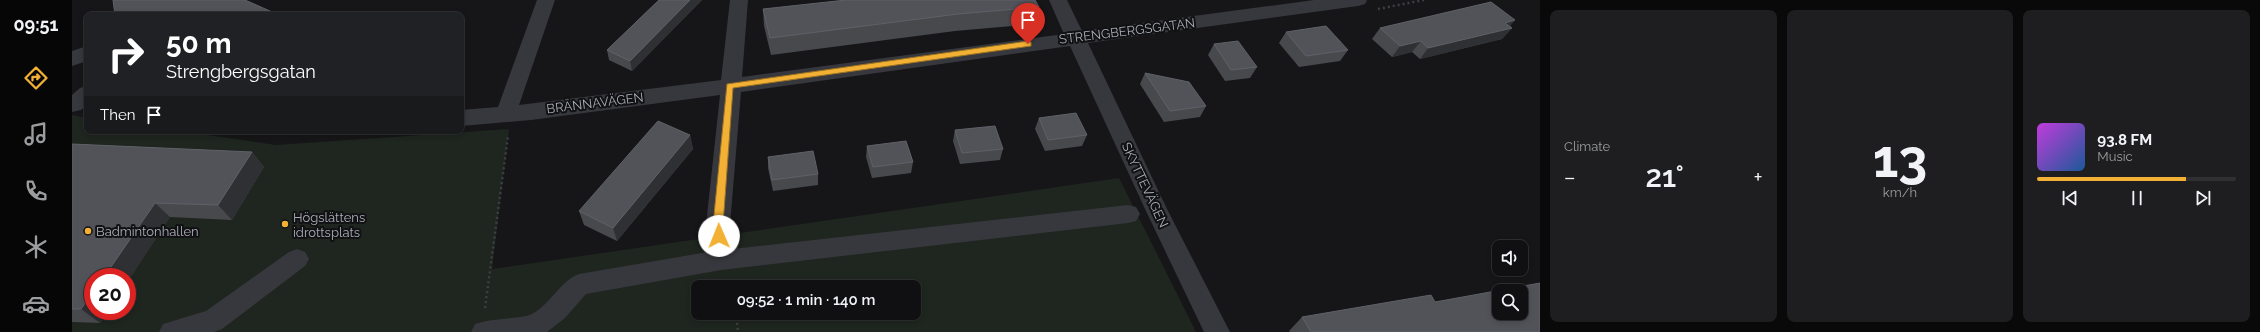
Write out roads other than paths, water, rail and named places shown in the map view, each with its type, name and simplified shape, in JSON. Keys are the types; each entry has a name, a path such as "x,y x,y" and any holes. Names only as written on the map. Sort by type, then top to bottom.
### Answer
{"street":[{"path":"506,114 546,0"},
{"path":"721,260 718,225 739,0"},
{"name":"SKYTTEVÄGEN","path":"1058,0 1074,38 1171,241 1217,332"},
{"name":"STRENGBERGSGATAN","path":"730,86 1074,38 1237,18 1358,0"},
{"path":"72,59 84,47"},
{"name":"BRÄNNAVÄGEN","path":"464,118 506,114 730,86"},
{"path":"485,321 537,328 580,286 721,260 1128,214"},
{"path":"172,332 213,321 296,259"}],"place":[{"name":"Högslättens idrottsplats","path":"285,224"},
{"name":"Badmintonhallen","path":"88,231"}]}
